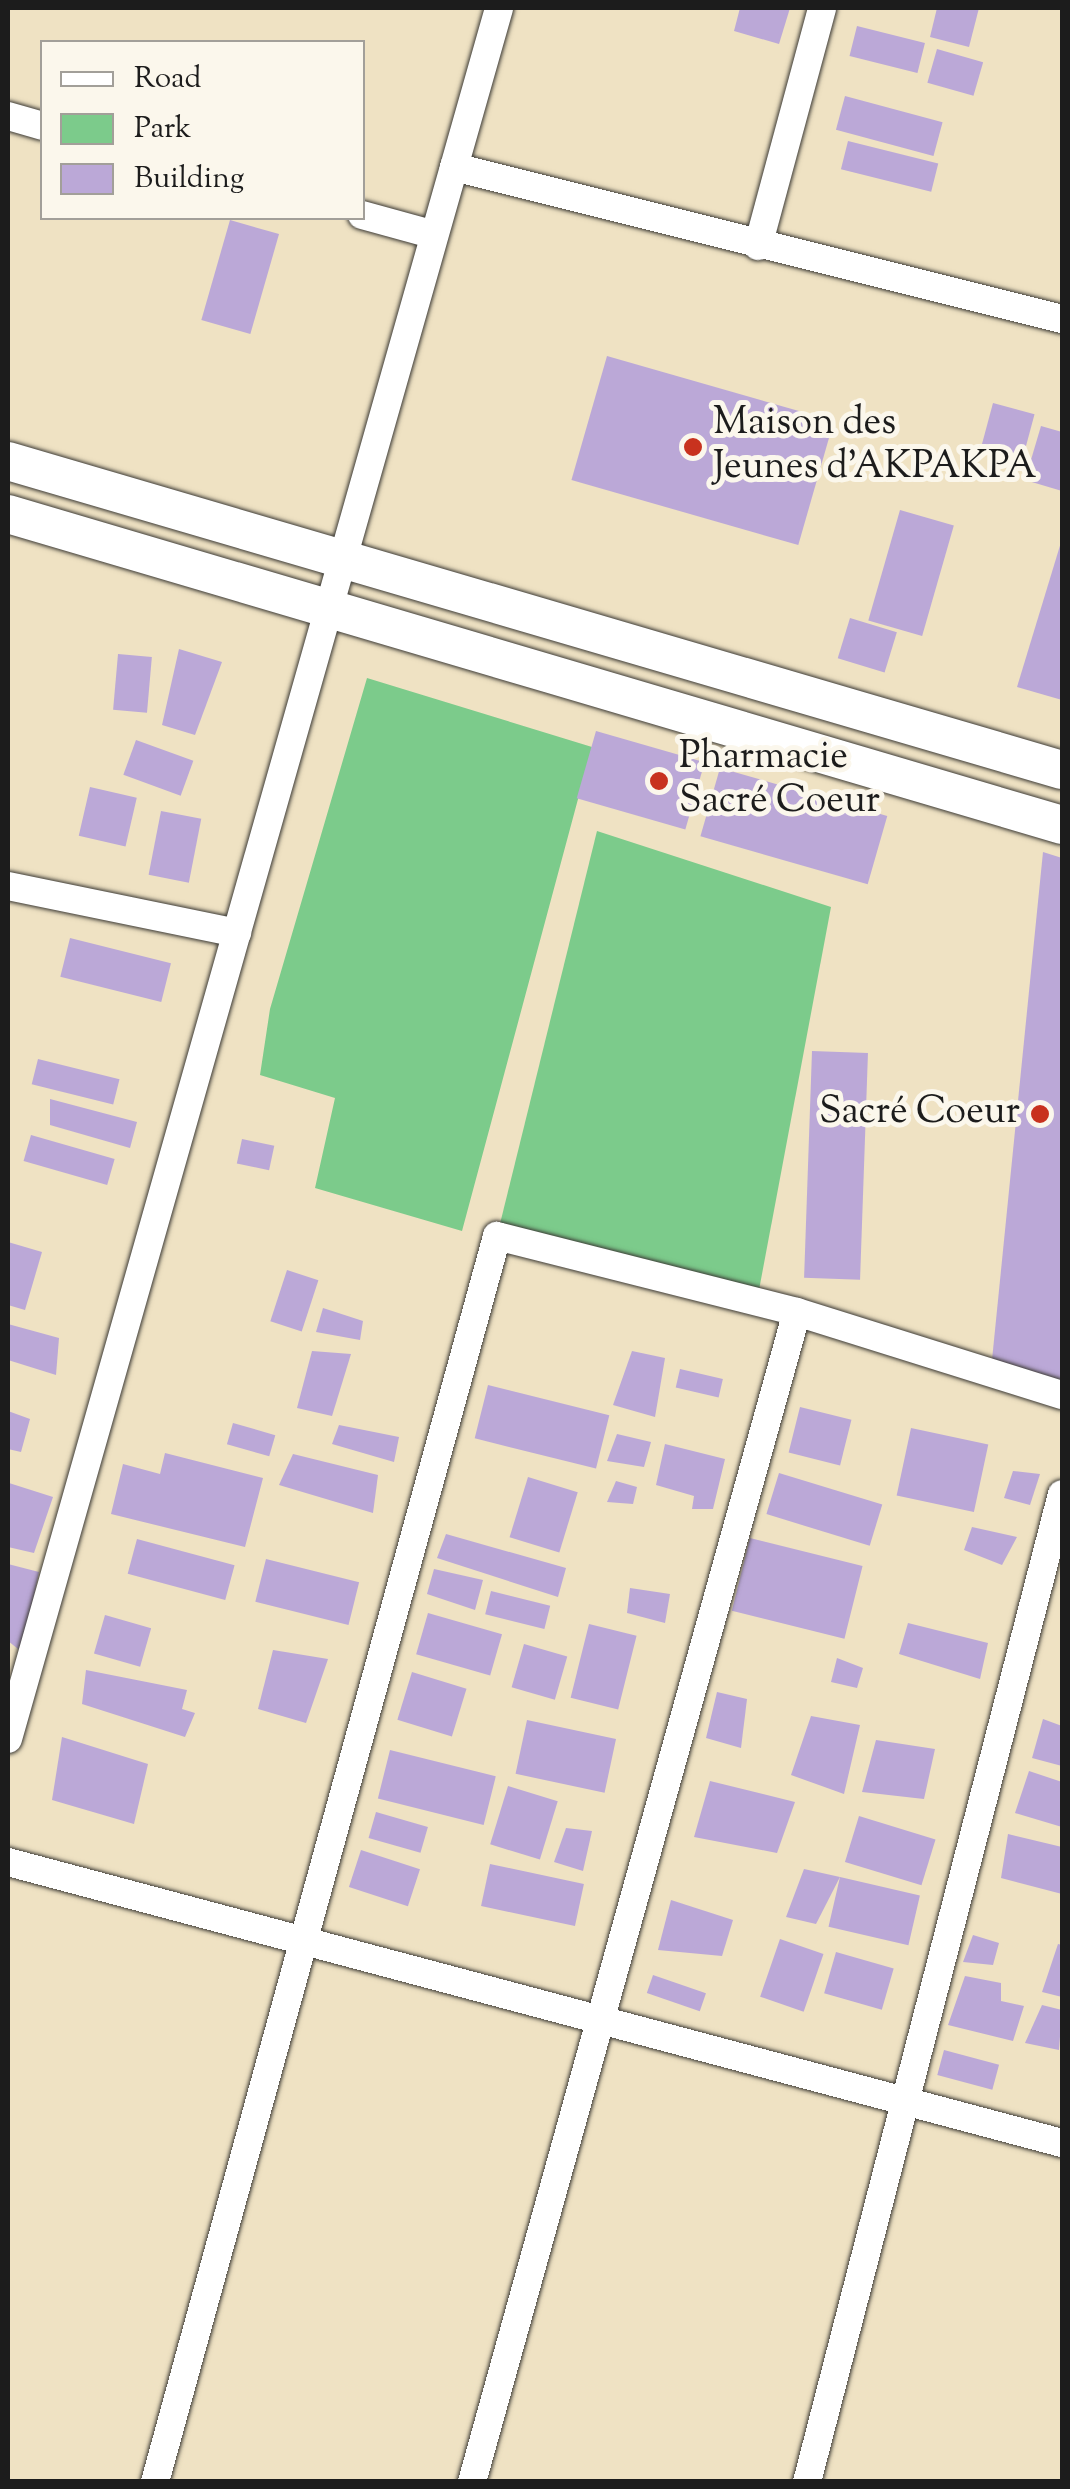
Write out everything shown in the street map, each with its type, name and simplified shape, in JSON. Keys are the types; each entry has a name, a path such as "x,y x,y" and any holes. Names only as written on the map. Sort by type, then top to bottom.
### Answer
{"main road":[{"path":"8,461 1062,770"},
{"path":"8,514 1062,825"}],"street":[{"path":"8,1739 330,608 431,234 454,168 499,8"},
{"path":"758,246 822,8"},
{"path":"8,116 40,125"},
{"path":"454,168 1062,318"},
{"path":"365,216 431,234"},
{"path":"8,886 238,934"},
{"path":"155,2482 497,1236 797,1312 1062,1395"},
{"path":"472,2482 797,1312"},
{"path":"807,2482 1062,1494"},
{"path":"8,1862 1062,2143"}],"green space":[{"path":"367,678 592,747 462,1231 315,1188 335,1098 260,1075 270,1009"},
{"path":"597,831 831,907 759,1290 497,1236"}],"building":[{"path":"740,8 790,8 779,44 734,31"},
{"path":"937,8 979,8 969,47 930,37"},
{"path":"857,26 925,43 917,73 850,56"},
{"path":"937,49 983,62 973,96 927,83"},
{"path":"845,96 943,122 933,156 836,130"},
{"path":"848,141 938,163 931,192 841,169"},
{"path":"230,220 279,234 250,334 201,320"},
{"path":"607,356 834,421 798,545 571,480"},
{"path":"993,403 1035,414 1023,456 982,445"},
{"path":"1041,426 1062,432 1062,491 1025,480"},
{"path":"900,510 954,525 922,636 868,621"},
{"path":"1062,539 1062,700 1017,687"},
{"path":"850,618 897,632 885,672 838,658"},
{"path":"179,649 222,662 195,735 162,725"},
{"path":"118,654 152,657 147,713 113,710"},
{"path":"596,731 705,762 685,829 577,798"},
{"path":"136,740 193,761 181,796 123,775"},
{"path":"720,768 887,816 868,884 700,836"},
{"path":"90,787 137,798 126,847 79,836"},
{"path":"161,811 201,819 189,883 149,875"},
{"name":"Sacré Coeur","path":"1043,852 1062,858 1062,1390 991,1370"},
{"path":"70,938 171,963 161,1002 60,977"},
{"path":"812,1051 868,1053 860,1280 804,1278"},
{"path":"38,1059 120,1079 113,1105 32,1084"},
{"path":"50,1099 137,1122 130,1148 50,1125"},
{"path":"31,1135 115,1159 107,1185 24,1161"},
{"path":"242,1139 274,1146 269,1170 237,1163"},
{"path":"8,1242 42,1252 25,1310 8,1305"},
{"path":"287,1270 318,1280 302,1332 270,1321"},
{"path":"323,1308 363,1321 360,1340 316,1332"},
{"path":"8,1324 59,1338 56,1375 8,1360"},
{"path":"312,1351 351,1354 332,1416 297,1408"},
{"path":"632,1351 665,1358 655,1417 613,1405"},
{"path":"680,1369 723,1379 719,1397 676,1388"},
{"path":"488,1385 609,1415 596,1469 475,1438"},
{"path":"800,1407 851,1420 840,1465 789,1453"},
{"path":"8,1411 30,1419 21,1452 8,1449"},
{"path":"233,1423 275,1435 269,1456 227,1444"},
{"path":"339,1425 399,1437 394,1462 332,1444"},
{"path":"911,1428 988,1444 974,1512 897,1495"},
{"path":"617,1434 651,1442 644,1467 607,1461"},
{"path":"665,1444 725,1459 713,1509 692,1509 694,1496 656,1485"},
{"path":"165,1453 263,1478 245,1547 111,1514 123,1464 160,1474"},
{"path":"293,1454 378,1475 373,1513 279,1485"},
{"path":"1013,1471 1040,1474 1030,1505 1004,1498"},
{"path":"779,1473 882,1505 870,1546 766,1514"},
{"path":"528,1477 578,1492 559,1552 510,1537"},
{"path":"616,1481 637,1487 633,1504 607,1502"},
{"path":"9,1483 53,1497 34,1553 8,1547"},
{"path":"972,1527 1017,1537 1002,1565 964,1550"},
{"path":"446,1534 566,1568 558,1597 437,1558"},
{"path":"750,1538 863,1566 844,1639 732,1611"},
{"path":"137,1539 235,1565 225,1600 128,1574"},
{"path":"266,1559 359,1582 349,1625 255,1602"},
{"path":"8,1564 39,1572 22,1652 8,1641"},
{"path":"434,1569 483,1580 475,1610 427,1594"},
{"path":"630,1588 670,1594 665,1623 627,1613"},
{"path":"491,1591 550,1606 544,1629 485,1614"},
{"path":"428,1613 502,1634 490,1676 416,1654"},
{"path":"105,1615 151,1628 140,1667 94,1653"},
{"path":"908,1623 988,1643 980,1679 899,1654"},
{"path":"589,1624 637,1636 618,1710 571,1698"},
{"path":"524,1644 567,1656 555,1700 512,1687"},
{"path":"273,1650 328,1659 306,1723 258,1709"},
{"path":"837,1658 863,1668 857,1688 831,1682"},
{"path":"86,1670 187,1690 182,1709 195,1713 185,1737 82,1704"},
{"path":"412,1672 467,1689 452,1736 397,1720"},
{"path":"717,1692 747,1699 741,1748 706,1738"},
{"path":"811,1716 860,1725 844,1794 791,1775"},
{"path":"1043,1719 1062,1726 1062,1766 1032,1758"},
{"path":"527,1720 616,1739 605,1793 516,1774"},
{"path":"62,1737 148,1764 134,1824 52,1800"},
{"path":"876,1740 935,1749 924,1799 862,1792"},
{"path":"390,1750 496,1776 484,1825 378,1799"},
{"path":"1029,1771 1062,1782 1062,1827 1015,1813"},
{"path":"710,1781 795,1802 777,1853 694,1837"},
{"path":"508,1786 558,1801 540,1860 490,1844"},
{"path":"376,1812 428,1827 420,1853 369,1838"},
{"path":"859,1816 936,1839 921,1885 845,1862"},
{"path":"566,1828 592,1831 583,1871 554,1862"},
{"path":"1008,1834 1062,1847 1062,1894 1001,1878"},
{"path":"361,1850 420,1869 408,1906 349,1887"},
{"path":"490,1864 584,1884 575,1926 481,1906"},
{"path":"804,1869 840,1877 816,1924 786,1917"},
{"path":"840,1877 920,1895 908,1945 829,1927"},
{"path":"671,1900 733,1920 722,1956 658,1950"},
{"path":"973,1935 999,1943 993,1965 963,1962"},
{"path":"780,1939 823,1954 804,2012 760,1997"},
{"path":"1058,1944 1062,1945 1062,1997 1042,1992"},
{"path":"836,1952 894,1969 882,2010 824,1993"},
{"path":"653,1975 706,1993 700,2011 647,1993"},
{"path":"965,1976 1001,1983 1001,2001 1024,2006 1013,2041 948,2025"},
{"path":"1042,2005 1062,2010 1059,2050 1025,2043"},
{"path":"944,2050 999,2065 992,2090 937,2075"}],"place":[{"name":"Maison des Jeunes d'AKPAKPA","path":"693,447"},
{"name":"Pharmacie Sacré Coeur","path":"659,781"},
{"name":"Sacré Coeur","path":"1040,1114"}]}
